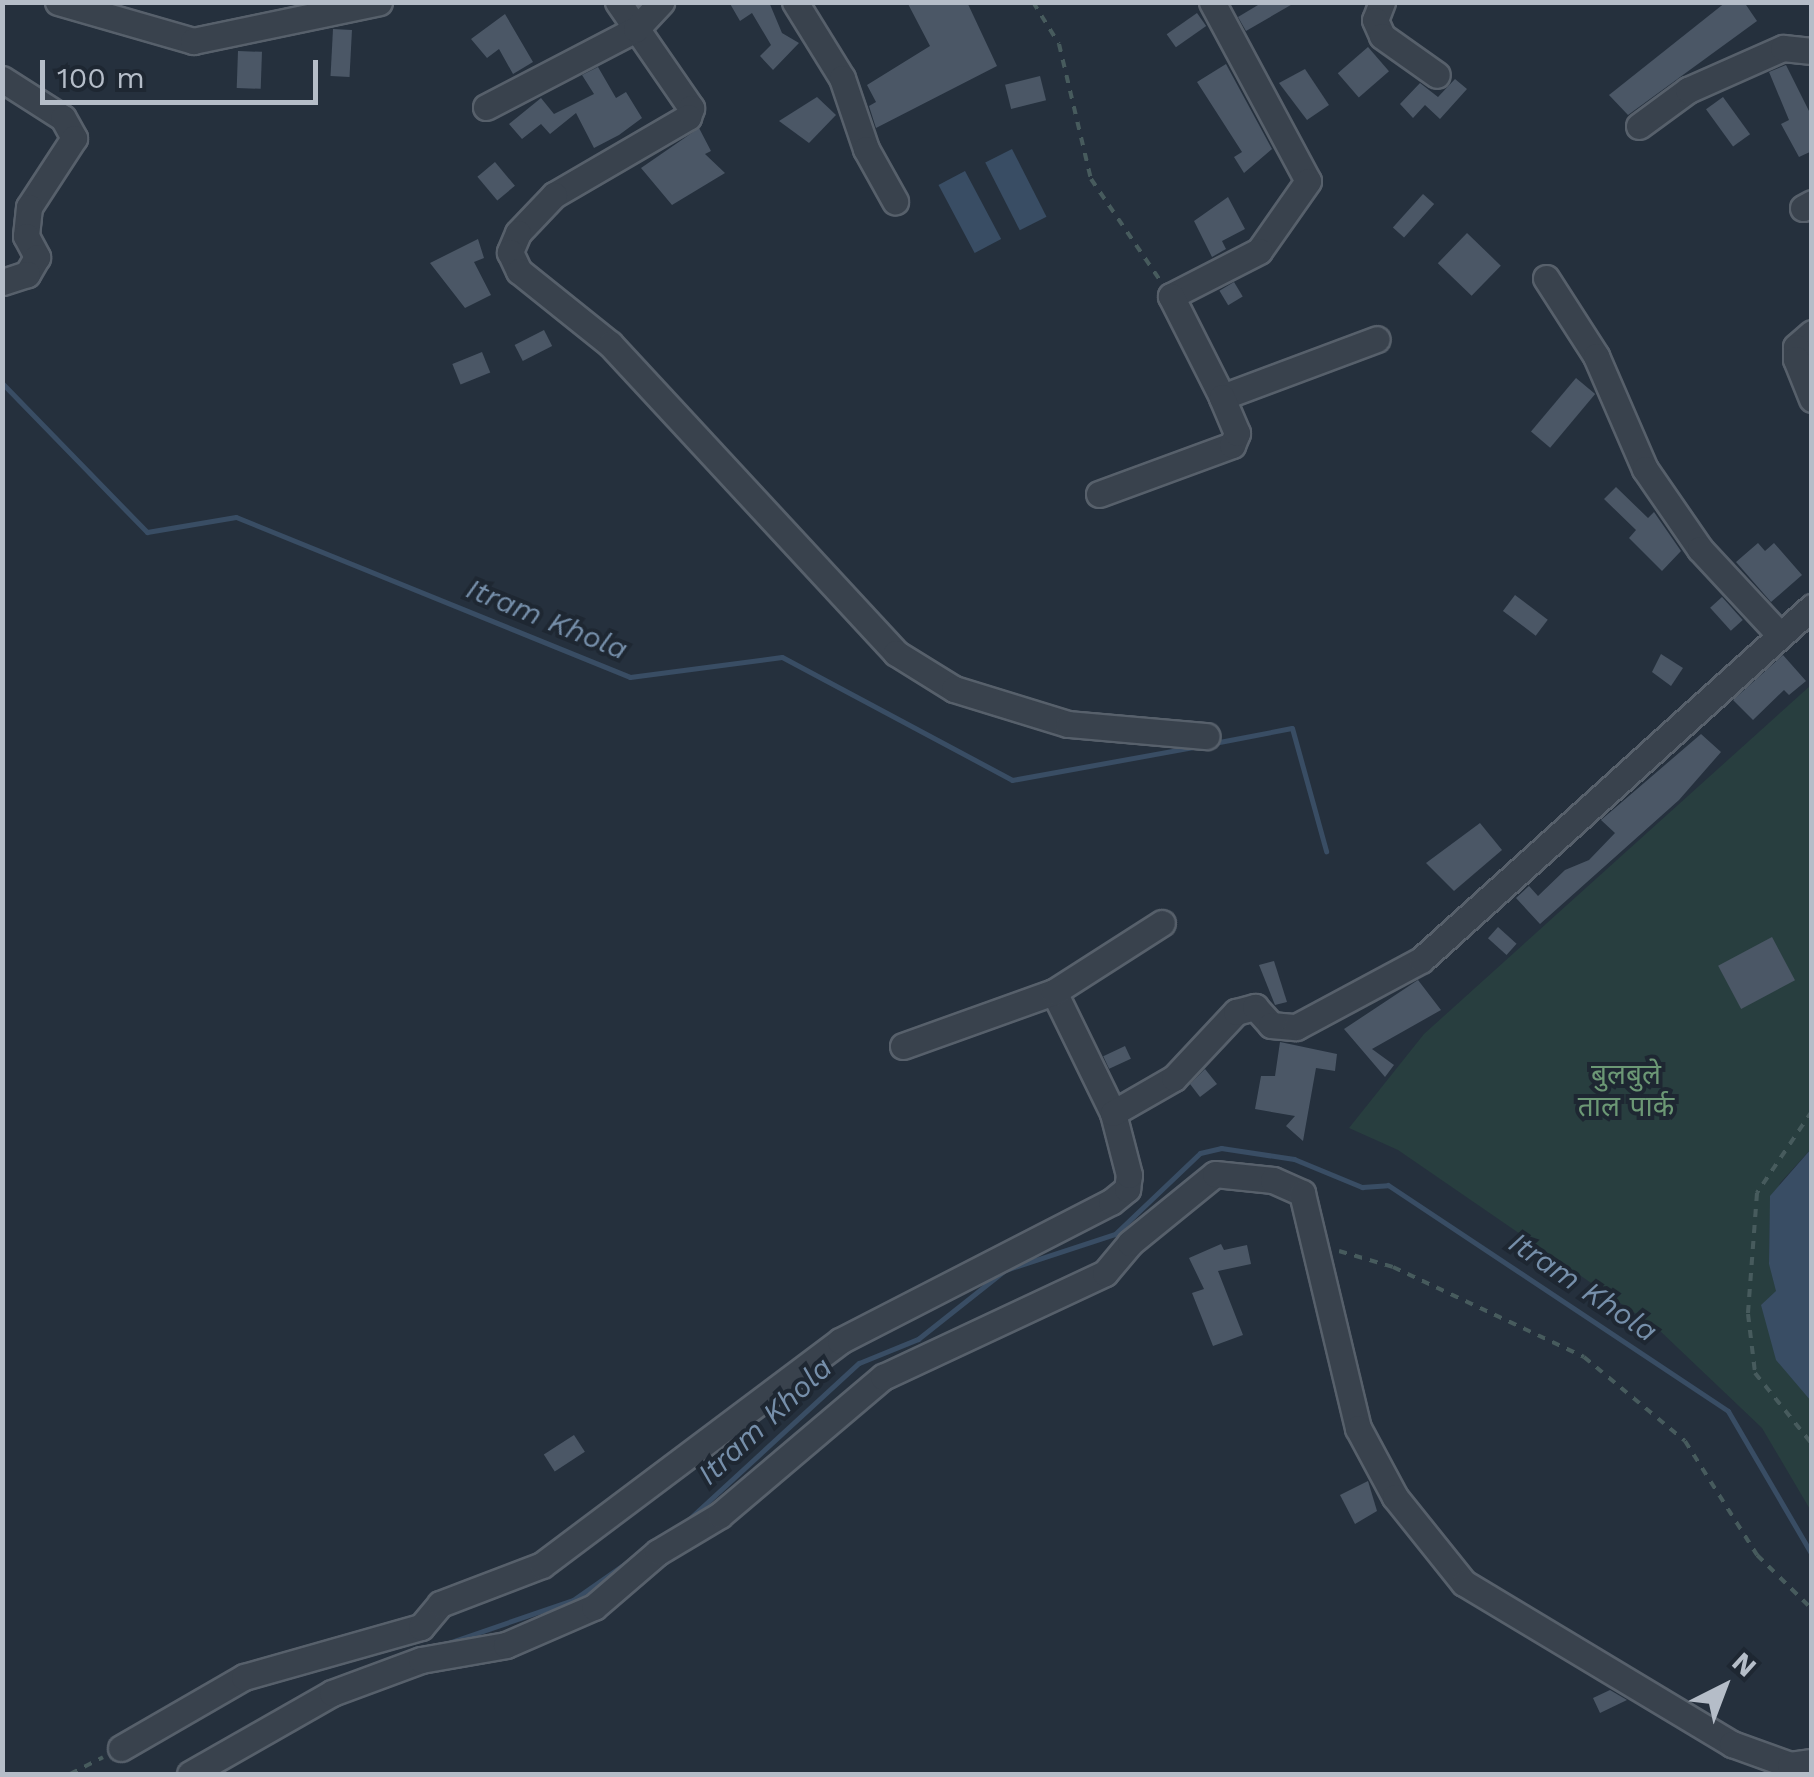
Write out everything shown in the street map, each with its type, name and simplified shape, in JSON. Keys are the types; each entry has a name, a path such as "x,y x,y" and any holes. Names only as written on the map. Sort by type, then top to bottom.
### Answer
{"street":[{"path":"58,2 193,41 379,2"},
{"path":"618,2 690,98 688,117 554,195 518,234 510,252 519,271 610,344 896,653 954,689 1068,724 1206,736"},
{"path":"486,108 636,29 662,2"},
{"path":"796,2 842,78 866,148 895,201"},
{"path":"1098,494 1232,445 1237,433 1172,296 1258,251 1308,180 1212,2"},
{"path":"1382,2 1375,20 1382,36 1436,75"},
{"path":"1639,126 1688,90 1783,48 1812,51"},
{"path":"2,79 64,118 74,138 29,207 26,236 37,257 27,274 2,282"},
{"path":"1546,278 1596,356 1645,469 1700,549 1779,634"},
{"path":"1812,333 1796,348 1812,398"},
{"path":"1222,397 1377,339"},
{"path":"1114,1113 1174,1078 1236,1012 1255,1006 1271,1025 1296,1027 1421,960 1812,606"},
{"path":"903,1046 1054,992 1162,924"},
{"path":"121,1748 244,1677 420,1627 440,1604 542,1565 840,1341 1111,1202 1126,1189 1130,1175 1114,1113 1054,992"},
{"path":"190,1774 332,1693 421,1660 506,1645 594,1607 658,1552 720,1515 883,1378 1105,1273 1130,1243 1215,1174 1274,1180 1302,1192 1358,1428 1396,1497 1442,1561 1464,1584 1732,1744 1790,1765 1812,1762"}],"path":[{"path":"1033,2 1059,44 1091,179 1172,296"},
{"path":"1812,1111 1757,1193 1748,1314 1755,1373 1812,1444"},
{"path":"1316,1245 1394,1267 1584,1356 1684,1441 1757,1555 1812,1609"},
{"path":"70,1774 121,1748"}],"green space":[{"name":"बुलबुले ताल पार्क","path":"1811,685 1811,1149 1780,1183 1770,1213 1769,1264 1811,1325 1811,1511 1762,1428 1658,1329 1398,1150 1349,1128 1424,1034"}],"water":[{"path":"1012,149 1047,217 1020,230 985,163"},
{"path":"965,171 1001,239 975,253 939,185"},
{"path":"1811,1149 1811,1401 1776,1360 1761,1305 1776,1291 1769,1264 1770,1196"}],"building":[{"path":"729,2 769,2 782,33 799,43 773,70 760,56 771,45 752,13 740,21"},
{"path":"907,2 967,2 997,66 876,128 869,106 876,102 867,85 930,46"},
{"path":"1263,2 1296,2 1246,31 1238,17"},
{"path":"1726,2 1744,2 1757,21 1628,115 1609,95"},
{"path":"1197,13 1206,26 1176,47 1167,34"},
{"path":"505,14 533,62 513,74 499,49 487,58 471,39"},
{"path":"333,29 352,30 350,77 331,76"},
{"path":"1368,47 1389,71 1359,97 1338,73"},
{"path":"238,51 262,52 261,89 237,88"},
{"path":"1226,64 1272,149 1244,173 1234,157 1242,152 1197,82"},
{"path":"1786,65 1812,117 1812,151 1799,157 1781,124 1789,120 1769,72"},
{"path":"598,67 616,98 626,92 642,118 619,135 594,148 576,113 550,134 541,124 522,139 509,124 541,98 554,114 594,94 582,75"},
{"path":"1305,69 1329,105 1307,120 1279,83"},
{"path":"1040,76 1046,100 1011,109 1005,85"},
{"path":"1455,79 1467,89 1440,119 1425,105 1413,118 1400,104 1420,83 1438,97"},
{"path":"817,97 836,115 809,143 779,121"},
{"path":"1723,97 1750,134 1733,147 1706,109"},
{"path":"699,128 711,151 705,154 725,173 672,205 641,168"},
{"path":"495,162 515,186 497,201 477,177"},
{"path":"1423,194 1434,204 1404,237 1393,227"},
{"path":"1228,197 1245,229 1222,241 1226,249 1212,257 1194,221"},
{"path":"1467,233 1501,266 1472,296 1438,263"},
{"path":"478,239 484,258 474,262 491,295 465,308 430,263"},
{"path":"1234,282 1243,297 1228,305 1219,291"},
{"path":"544,330 552,346 523,361 515,345"},
{"path":"482,352 490,372 461,384 452,364"},
{"path":"1576,378 1595,394 1550,448 1531,432"},
{"path":"1616,487 1648,518 1654,512 1681,551 1662,571 1629,538 1636,530 1604,499"},
{"path":"1758,543 1765,551 1774,543 1802,575 1771,602 1736,562"},
{"path":"1515,595 1548,620 1536,636 1503,611"},
{"path":"1722,597 1743,620 1731,631 1710,608"},
{"path":"1661,654 1683,668 1671,686 1652,672"},
{"path":"1783,655 1806,681 1789,695 1784,690 1753,720 1733,700"},
{"path":"1701,734 1721,752 1679,800 1540,924 1516,898 1529,886 1538,896 1565,870 1589,860 1615,833 1601,820"},
{"path":"1480,823 1502,850 1454,891 1426,863"},
{"path":"1498,927 1517,944 1507,955 1488,938"},
{"path":"1772,937 1795,980 1741,1009 1718,966"},
{"path":"1274,961 1287,1002 1275,1005 1259,965"},
{"path":"1418,980 1441,1010 1372,1049 1394,1065 1385,1077 1344,1029"},
{"path":"1280,1042 1337,1054 1335,1071 1316,1068 1303,1141 1286,1126 1295,1116 1255,1109 1261,1076 1275,1076"},
{"path":"1125,1046 1131,1059 1109,1069 1103,1056"},
{"path":"1205,1069 1217,1084 1200,1097 1190,1084"},
{"path":"1221,1244 1224,1250 1247,1245 1251,1264 1218,1271 1243,1335 1213,1346 1192,1293 1204,1289 1189,1258"},
{"path":"574,1435 585,1452 555,1471 544,1455"},
{"path":"1368,1481 1377,1511 1355,1524 1340,1495"},
{"path":"1610,1690 1627,1700 1600,1713 1593,1698"}],"waterway":[{"name":"Itram Khola","path":"2,383 147,532 236,517 630,677 782,657 1012,780 1193,747"},
{"name":"Itram Khola","path":"1214,743 1292,728 1326,851"},
{"name":"Itram Khola","path":"688,1520 859,1363 918,1339 1005,1270 1115,1234 1200,1153 1221,1148 1294,1159 1362,1187 1388,1185 1728,1411 1812,1555"},
{"name":"Itram Khola","path":"445,1644 573,1600 629,1561"}]}
